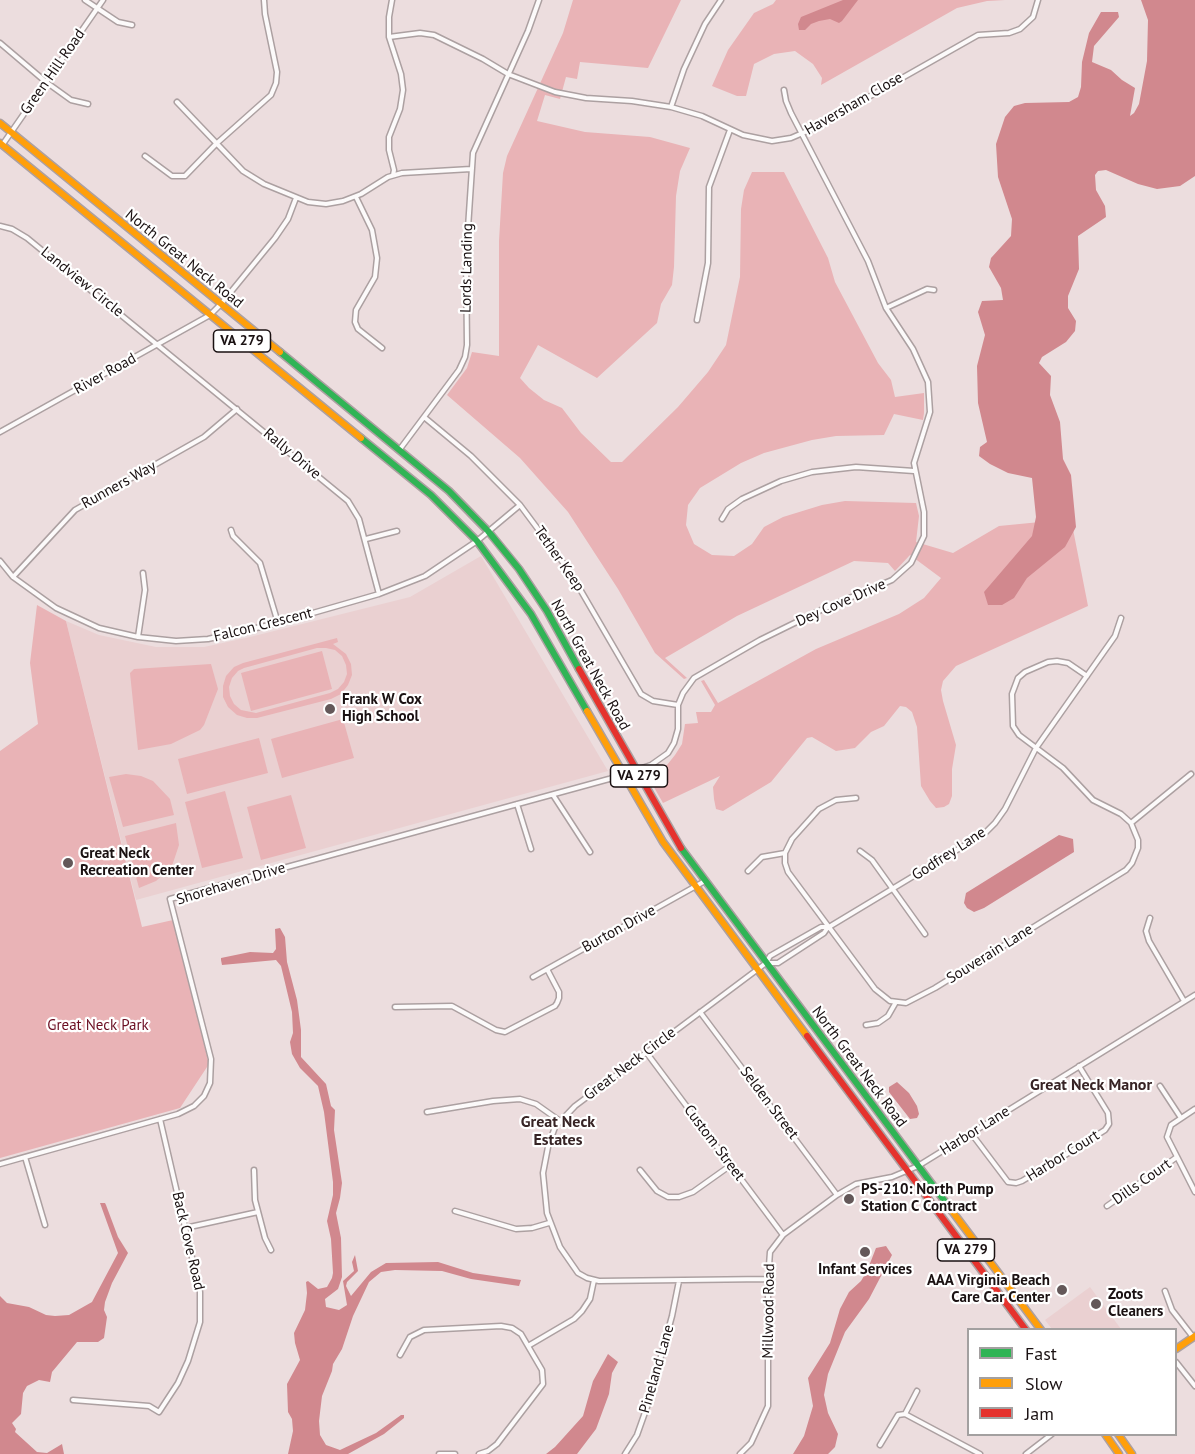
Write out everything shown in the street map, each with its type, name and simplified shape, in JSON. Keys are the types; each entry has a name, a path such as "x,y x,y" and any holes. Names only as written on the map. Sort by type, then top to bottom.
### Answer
{"main road":[{"name":"North Great Neck Road","path":"0,123 400,450 449,491 488,531 519,569 547,611 679,845 1040,1328"},
{"name":"North Great Neck Road","path":"1,144 431,495 477,541 531,614 663,843 1025,1328"},
{"path":"1177,1348 1194,1336"},
{"path":"1106,1436 1119,1454"},
{"path":"1119,1436 1132,1454"}],"street":[{"path":"85,0 118,22 132,25"},
{"name":"Green Hill Road","path":"1,144 103,0"},
{"path":"146,156 169,174 181,177 189,173 216,144 267,99 276,83 277,72 264,0"},
{"path":"392,0 389,17 390,37 403,90 400,109 389,137 393,176"},
{"path":"508,74 539,0"},
{"path":"671,107 684,69 705,24 721,0"},
{"name":"Haversham Close","path":"390,37 420,33 434,35 508,74 543,88 569,95 671,107 702,116 743,135 764,140 782,140 802,134 978,35 1009,33 1020,29 1032,17 1038,0"},
{"path":"0,43 71,100 88,104"},
{"name":"Lords Landing","path":"400,450 459,370 466,352 466,258 471,169 476,144 508,74"},
{"name":"Dey Cove Drive","path":"625,774 662,758 671,749 676,737 678,705 687,685 699,675 760,640 821,610 892,580 906,569 918,551 924,536 924,512 914,471 916,454 930,412 928,381 913,349 886,308 867,261 786,101 784,90"},
{"path":"177,102 236,165 253,178 308,202 326,204 343,201 393,176 413,171 471,169"},
{"path":"697,320 708,263 709,187 730,130"},
{"path":"356,196 372,230 377,258 375,277 356,310 355,322 358,328 382,348"},
{"name":"River Road","path":"0,432 210,315 282,229 296,198"},
{"name":"Landview Circle","path":"0,226 27,238 159,345"},
{"path":"886,308 927,289 934,290"},
{"name":"Rally Drive","path":"159,345 348,501 359,519 379,594"},
{"name":"Runners Way","path":"13,577 75,510 204,437 237,409"},
{"name":"Tether Keep","path":"424,417 471,456 520,505 570,572 641,694 653,700 678,705"},
{"path":"722,519 728,509 742,499 781,481 812,472 856,467 914,471"},
{"name":"Falcon Crescent","path":"0,561 13,577 56,608 99,627 138,637 176,641 208,639 278,623 379,594 425,576 477,541 520,505"},
{"path":"231,530 233,536 260,563 278,623"},
{"path":"366,540 397,531"},
{"path":"138,637 146,590 143,573"},
{"name":"Godfrey Lane","path":"766,963 778,963 824,933 829,927 985,833 1005,809 1036,748 1115,636 1121,618"},
{"path":"1087,676 1068,663 1057,661 1048,662 1018,678 1012,694 1013,726 1019,735 1063,768 1093,800 1121,814 1131,824 1191,774"},
{"name":"Shorehaven Drive","path":"0,1164 186,1110 198,1103 208,1088 212,1075 212,1059 170,899 625,774"},
{"path":"553,795 590,852"},
{"path":"856,798 836,800 819,809 792,839 785,853 788,872 875,989 884,998 896,1002 888,1016 878,1023 866,1025"},
{"path":"517,804 531,849"},
{"name":"Souverain Lane","path":"896,1002 906,1003 915,1000 1126,870 1132,863 1138,848 1137,834 1131,824"},
{"path":"860,851 872,860 925,934"},
{"path":"748,871 762,857 785,853"},
{"name":"Burton Drive","path":"533,977 705,881"},
{"path":"1150,918 1146,931 1149,941 1184,1001"},
{"name":"Godfrey Lane","path":"757,970 766,963 770,956 788,945 822,927 829,927"},
{"path":"395,1007 452,1006 496,1030 506,1032 557,1003 558,992 547,969"},
{"name":"Great Neck Circle","path":"594,1280 581,1275 572,1266 549,1223 543,1173 548,1147 560,1121 575,1106 757,970"},
{"name":"Harbor Lane","path":"907,1171 1195,994"},
{"name":"Selden Street","path":"700,1012 837,1195"},
{"name":"Custom Street","path":"646,1052 783,1235"},
{"name":"Harbor Court","path":"971,1133 1008,1182 1022,1181 1062,1157 1105,1130 1109,1124 1104,1106 1079,1066"},
{"path":"1160,1086 1181,1118"},
{"path":"427,1112 503,1099 520,1099 536,1104 560,1121"},
{"path":"1195,1109 1170,1125 1167,1137 1195,1190"},
{"name":"Back Cove Road","path":"73,1400 149,1406 159,1412 188,1361 201,1312 200,1292 160,1119"},
{"path":"25,1157 45,1225"},
{"name":"Dills Court","path":"1107,1206 1177,1157"},
{"path":"640,1170 657,1191 668,1197 679,1197 693,1192 730,1165"},
{"path":"254,1170 254,1190 258,1212 265,1238 272,1250"},
{"name":"Millwood Road","path":"740,1454 751,1443 768,1406 770,1252 783,1235 837,1195 856,1184 892,1177 907,1171"},
{"path":"455,1211 516,1229 532,1228 549,1223"},
{"path":"185,1228 258,1212"},
{"path":"528,1346 582,1311 590,1299 594,1280 768,1279"},
{"name":"Pineland Lane","path":"626,1454 645,1414 672,1316 679,1281"},
{"path":"1165,1291 1173,1310 1194,1336"},
{"path":"400,1355 410,1337 424,1330 506,1326 521,1334 544,1374 541,1389 497,1443 488,1451 479,1454"},
{"path":"1177,1363 1195,1386"},
{"path":"905,1414 917,1391"},
{"path":"880,1445 898,1415 905,1414 980,1454"},
{"path":"1026,1454 1049,1436"},
{"path":"439,1454 455,1454"}],"shaded area":[{"path":"843,0 858,0 842,21 839,23 830,19 819,21 811,24 805,30 799,30 798,24 801,17"},
{"path":"1141,0 1195,0 1195,176 1180,186 1157,189 1138,184 1106,170 1098,171 1095,175 1096,190 1105,206 1106,217 1078,236 1079,269 1068,296 1068,308 1076,321 1075,331 1066,342 1042,357 1039,363 1051,376 1050,395 1060,422 1063,459 1071,475 1076,527 1065,547 1027,578 1014,598 1002,605 988,605 984,592 1032,536 1036,517 1032,478 1008,473 979,456 980,447 987,442 978,403 977,366 985,335 978,312 982,301 1003,300 1001,288 989,267 991,258 1011,236 1012,219 998,177 996,144 1005,117 1014,106 1025,103 1069,102 1078,97 1081,87 1082,62 1089,33 1101,12 1118,12 1119,17 1094,46 1092,62 1111,70 1135,88 1130,116 1134,113 1139,104 1147,61 1148,20"},
{"name":"Frank W Cox High School","path":"481,556 608,771 136,900 66,621 99,635 156,647 204,647 410,597"},
{"path":"1059,835 1073,839 1074,852 984,908 974,912 967,908 964,903 966,893"},
{"path":"280,928 285,937 287,962 297,1000 301,1030 301,1057 326,1084 331,1106 335,1110 334,1130 342,1183 336,1213 341,1238 342,1277 338,1289 325,1299 326,1307 339,1310 347,1305 343,1281 354,1271 352,1262 355,1255 358,1271 346,1286 351,1296 371,1272 386,1263 438,1262 473,1273 521,1280 519,1286 471,1279 442,1271 395,1270 381,1272 369,1282 353,1316 342,1349 333,1364 322,1396 320,1435 326,1445 340,1450 376,1433 401,1415 404,1415 404,1418 384,1434 348,1454 288,1454 293,1431 292,1419 288,1412 287,1384 300,1360 294,1333 305,1310 306,1282 308,1281 318,1289 327,1287 333,1273 331,1239 327,1221 333,1195 333,1182 324,1112 318,1086 300,1068 292,1054 290,1042 293,1033 292,1012 281,966 276,960 222,965 221,960 221,958 250,952 273,953 276,949 275,929"},
{"path":"897,1082 909,1093 917,1106 919,1114 917,1118 910,1119 889,1092 889,1087"},
{"path":"100,1203 105,1203 118,1237 128,1253 105,1302 104,1310 107,1317 104,1338 98,1342 77,1342 52,1372 50,1382 39,1380 27,1386 23,1393 21,1414 12,1423 16,1429 15,1432 37,1452 47,1453 62,1444 64,1454 0,1454 0,1296 7,1303 29,1307 46,1315 55,1316 69,1315 92,1302 118,1253"},
{"path":"886,1246 892,1255 869,1299 845,1332 828,1374 824,1395 828,1413 838,1434 835,1447 828,1454 793,1454 804,1436 813,1406 808,1378 830,1343 840,1309 849,1292 861,1281 876,1248"},
{"path":"1090,1287 1120,1328 1051,1328 1045,1320"},
{"path":"608,1354 618,1362 612,1373 609,1394 596,1429 577,1454 546,1454 583,1416 593,1381"}],"green space":[{"path":"573,0 681,0 648,68 580,62 577,79 566,77 560,99 545,95 537,121 585,132 650,137 690,148 680,171 676,196 672,285 661,304 657,323 597,378 538,345 520,378 529,388 544,400 562,408 581,433 611,462 622,462 678,407 708,372 726,345 740,277 741,209 744,190 752,172 784,172 828,258 835,282 878,363 891,380 895,397 924,393 923,420 894,414 884,435 836,436 812,440 764,453 741,463 700,488 688,505 686,525 694,544 712,555 734,556 752,544 764,527 783,517 822,505 845,501 916,503 919,516 916,542 953,553 999,526 1071,519 1088,606 956,666 943,681 941,690 943,701 956,745 952,769 952,796 949,804 944,807 936,808 921,786 917,727 912,712 900,706 884,726 871,732 855,748 836,751 812,737 807,738 771,782 723,811 716,809 714,799 713,787 720,776 663,803 647,775 667,765 675,755 682,744 685,724 698,723 696,712 711,712 715,705 701,681 704,680 718,703 816,649 899,614 924,598 941,578 910,555 895,571 888,563 854,561 737,616 665,658 687,678 684,679 655,653 618,589 568,512 520,458 447,395 467,368 472,352 499,356 499,241 503,173 507,156 563,33"},
{"path":"776,0 1005,0 987,1 957,8 821,85 822,78 813,64 795,51 774,54 754,64 746,96 737,96 712,86 728,50 754,13 773,4"},
{"name":"Great Neck Park","path":"37,605 66,621 142,927 173,920 209,1064 180,1108 0,1158 0,751 38,724 30,663"},
{"path":"337,638 338,642 333,644 346,654 351,664 352,675 341,694 331,699 257,718 247,718 237,715 228,707 223,697 226,676 234,667","holes":["317,648 335,650 342,656 346,665 347,674 338,689 256,713 241,710 234,704 229,687 238,671"]},
{"path":"322,651 332,689 251,711 241,673"},
{"path":"211,664 218,689 200,730 171,744 138,750 130,673 134,669"},
{"path":"343,719 354,758 282,778 271,739"},
{"path":"259,738 268,773 187,794 178,759"},
{"path":"126,774 141,776 153,781 170,799 174,815 123,827 109,777"},
{"path":"225,791 243,858 202,868 185,802"},
{"path":"291,795 306,848 261,860 247,807"},
{"path":"176,823 179,845 172,866 156,881 139,888 125,836"}],"traffic: fast":[{"path":"280,352 449,491 488,531 519,569 547,611 579,669"},
{"path":"361,438 431,495 477,541 531,614 587,711"},
{"path":"681,848 952,1211"}],"traffic: slow":[{"path":"0,123 280,352"},
{"path":"0,143 361,438"},
{"path":"587,711 663,842 807,1036"},
{"path":"952,1211 1040,1328"},
{"path":"1177,1348 1195,1336"},
{"path":"1106,1436 1119,1454"},
{"path":"1119,1436 1132,1454"}],"traffic: jam":[{"path":"579,669 681,848"},
{"path":"807,1036 1025,1328"}],"place":[{"name":"Frank W Cox High School","path":"330,709"},
{"name":"Great Neck Recreation Center","path":"68,863"},
{"name":"PS-210: North Pump Station C Contract","path":"849,1199"},
{"name":"Infant Services","path":"865,1252"},
{"name":"AAA Virginia Beach Care Car Center","path":"1062,1290"},
{"name":"Zoots Cleaners","path":"1096,1304"}],"district":[{"name":"Great Neck Manor","path":"1091,1085"},
{"name":"Great Neck Estates","path":"558,1131"}]}
